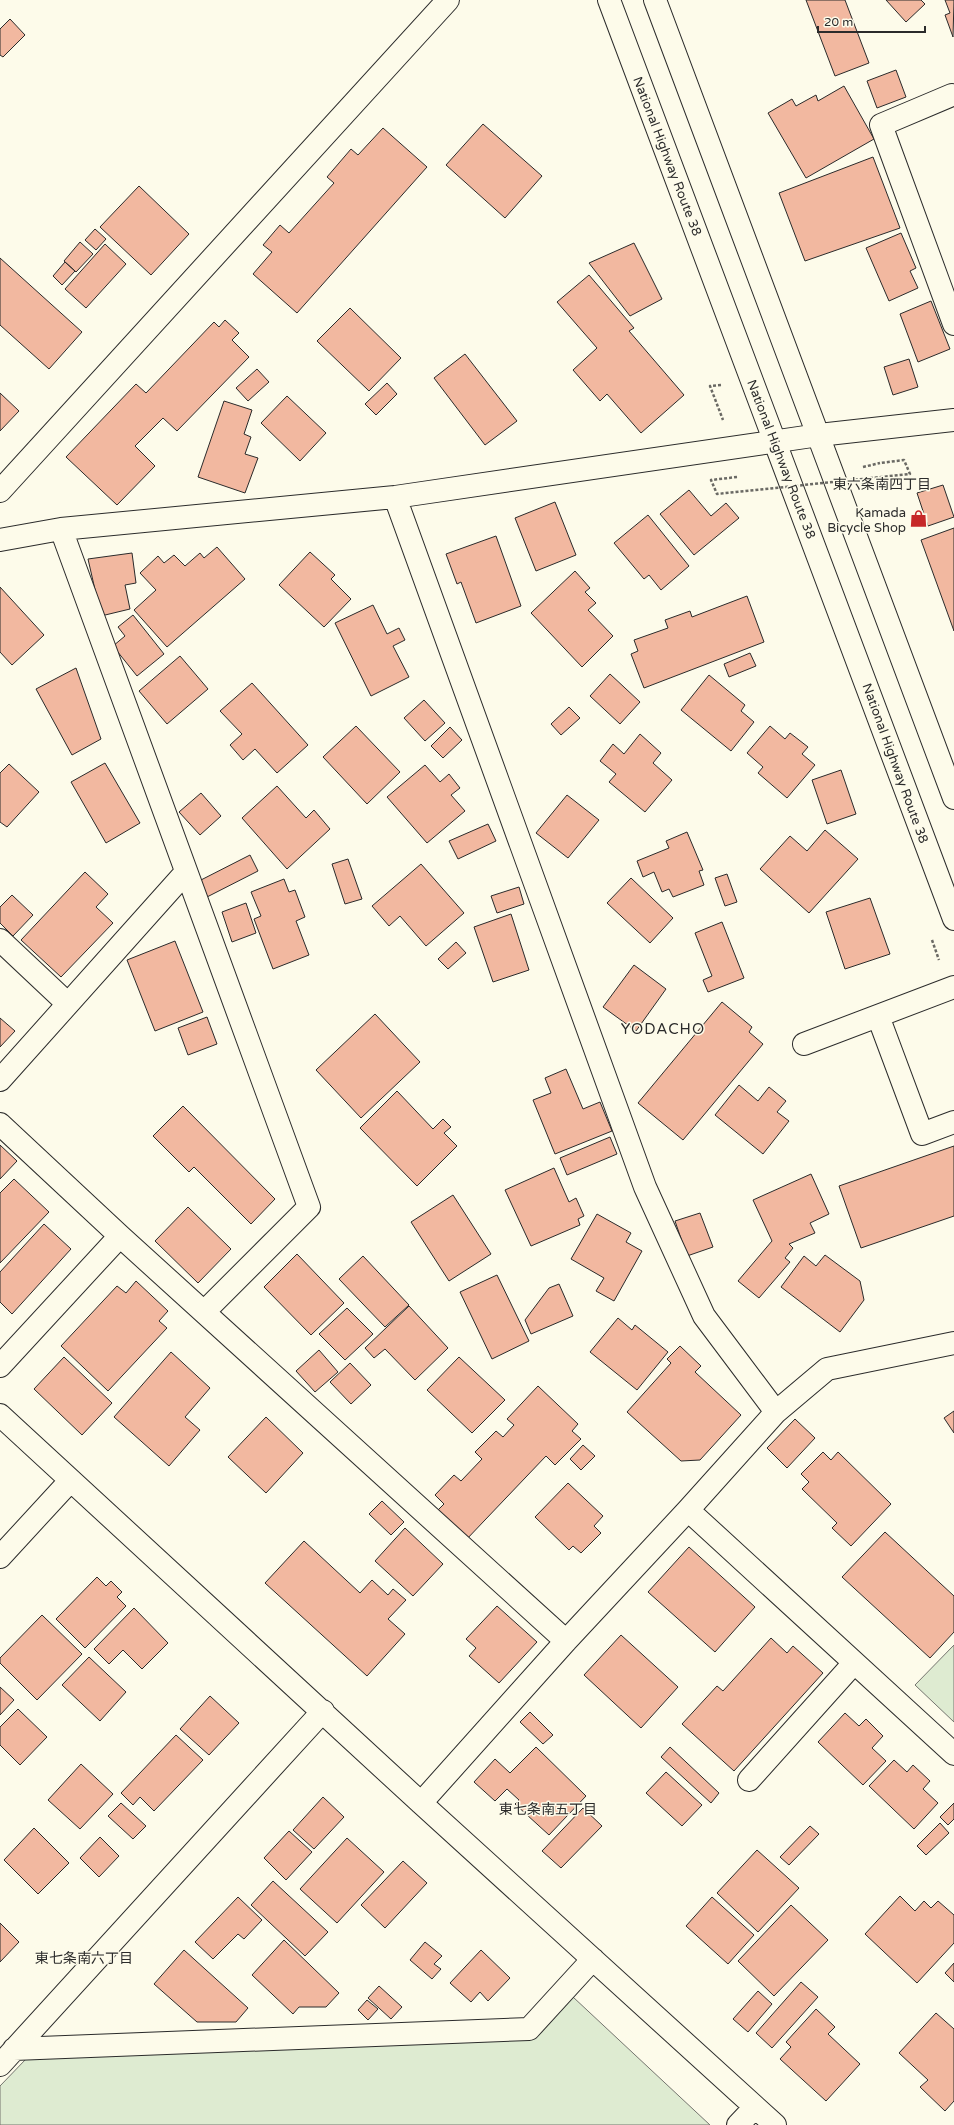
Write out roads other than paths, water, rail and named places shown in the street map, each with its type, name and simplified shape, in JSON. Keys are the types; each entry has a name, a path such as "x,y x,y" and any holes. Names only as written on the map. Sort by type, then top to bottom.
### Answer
{"main road":[{"path":"0,491 448,0"},
{"name":"National Highway Route 38","path":"609,0 776,441 954,919"},
{"path":"654,0 954,798"},
{"path":"952,95 881,125 954,324"},
{"path":"0,540 61,530 396,497 818,435 954,420"},
{"path":"396,497 645,1187 704,1316 776,1412"},
{"path":"61,530 309,1207 204,1312"},
{"path":"0,1080 186,872"},
{"path":"0,940 68,1004"},
{"path":"804,1044 954,987"},
{"path":"878,1016 922,1134 954,1122"},
{"path":"0,1124 120,1236 566,1640"},
{"path":"0,1366 120,1236"},
{"path":"420,1802 566,1640 688,1510 776,1412 827,1369 954,1342"},
{"path":"0,1415 420,1802 775,2125"},
{"path":"0,1557 70,1481"},
{"path":"688,1510 954,1754"},
{"path":"749,1780 854,1663"},
{"path":"0,2065 323,1711"},
{"path":"14,2049 529,2029 593,1959"},
{"path":"738,2125 755,2107"}],"place":[{"name":"Kamada Bicycle Shop","path":"919,519"}],"district":[{"name":"東六条南四丁目","path":"882,484"},
{"name":"YODACHO","path":"663,1029"},
{"name":"東七条南五丁目","path":"548,1809"},
{"name":"東七条南六丁目","path":"84,1958"}]}
